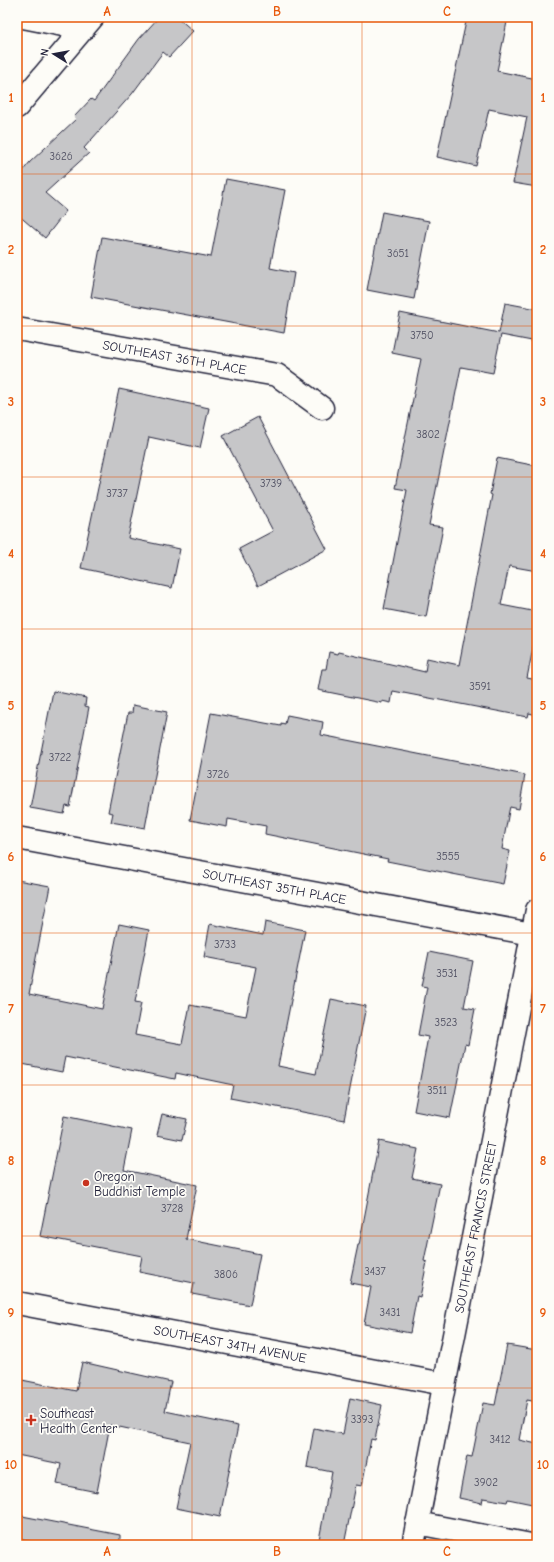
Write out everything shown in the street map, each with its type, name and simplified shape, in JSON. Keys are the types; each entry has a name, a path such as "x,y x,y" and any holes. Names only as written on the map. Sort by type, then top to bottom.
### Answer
{"street":[{"path":"22,17 88,23"},
{"path":"17,107 88,23"},
{"name":"SOUTHEAST 36TH PLACE","path":"17,329 277,375 322,408"},
{"name":"SOUTHEAST 35TH PLACE","path":"17,838 532,934"},
{"name":"SOUTHEAST FRANCIS STREET","path":"413,1545 537,910"},
{"name":"SOUTHEAST 34TH AVENUE","path":"17,1303 444,1384"},
{"path":"417,1524 531,1545"}],"building":[{"path":"159,17 177,17 193,31 169,57 163,52 132,94 84,148 89,153 45,193 66,211 45,238 17,214 17,178 30,162 76,119 74,117 91,99 94,101 139,39"},
{"path":"467,17 508,17 497,71 537,79 537,187 513,183 527,117 489,109 476,166 437,157"},
{"path":"226,179 285,190 270,268 294,273 284,333 91,297 102,237 211,257"},
{"path":"382,212 429,221 414,299 367,290"},
{"path":"505,303 537,309 537,342 501,335 493,373 461,367 429,525 443,527 426,617 384,609 407,490 395,488 421,359 392,353 400,313 499,333"},
{"path":"119,389 209,408 200,448 149,437 128,538 180,549 172,588 81,568"},
{"path":"258,417 327,549 258,586 239,549 273,531 223,436"},
{"path":"497,458 537,466 537,571 509,566 501,605 537,612 537,628 527,678 537,680 537,715 529,713 528,717 393,691 391,703 382,701 382,703 318,690 322,669 326,669 329,652 338,654 339,652 425,672 427,658 459,665 492,495 490,494"},
{"path":"53,691 86,698 85,706 89,707 70,807 66,806 64,814 30,808"},
{"path":"133,705 167,712 145,828 111,822 113,813 108,812 128,713 132,713"},
{"path":"211,713 281,726 281,723 285,724 287,715 323,722 321,735 525,775 519,809 510,807 509,811 502,849 510,851 503,884 387,861 388,859 265,834 266,826 228,819 227,827 190,820"},
{"path":"17,880 50,886 29,994 102,1009 119,924 149,930 135,1002 141,1003 135,1035 182,1044 190,1005 246,1016 256,967 204,957 210,924 263,935 265,922 305,930 278,1066 316,1074 331,999 366,1006 344,1120 230,1098 233,1085 176,1073 175,1079 65,1057 62,1072 17,1063"},
{"path":"429,952 473,961 464,1007 475,1009 468,1045 465,1044 450,1118 414,1111 428,1037 418,1035 427,987 422,986"},
{"path":"162,1114 187,1119 182,1140 157,1135"},
{"path":"64,1116 132,1130 124,1170 197,1185 186,1239 260,1254 250,1305 192,1294 194,1283 139,1272 142,1256 40,1236"},
{"path":"379,1141 418,1149 412,1178 440,1184 424,1261 427,1262 420,1297 417,1296 410,1333 364,1324 371,1287 350,1283 359,1245"},
{"path":"507,1345 537,1350 537,1402 527,1400 519,1440 537,1444 537,1505 508,1499 507,1502 483,1498 482,1503 459,1498 467,1456 472,1457 483,1403 495,1405"},
{"path":"82,1362 171,1382 165,1411 238,1426 220,1517 176,1508 190,1442 110,1425 97,1492 57,1484 61,1464 17,1455 17,1379 76,1391"},
{"path":"350,1398 382,1405 375,1440 371,1439 362,1486 356,1485 344,1545 318,1545 332,1472 307,1467 314,1428 343,1434"},
{"path":"17,1515 120,1535 120,1545 50,1545 17,1539"}],"place":[{"name":"Oregon Buddhist Temple","path":"86,1183"},
{"name":"Southeast Health Center","path":"31,1420"}]}
